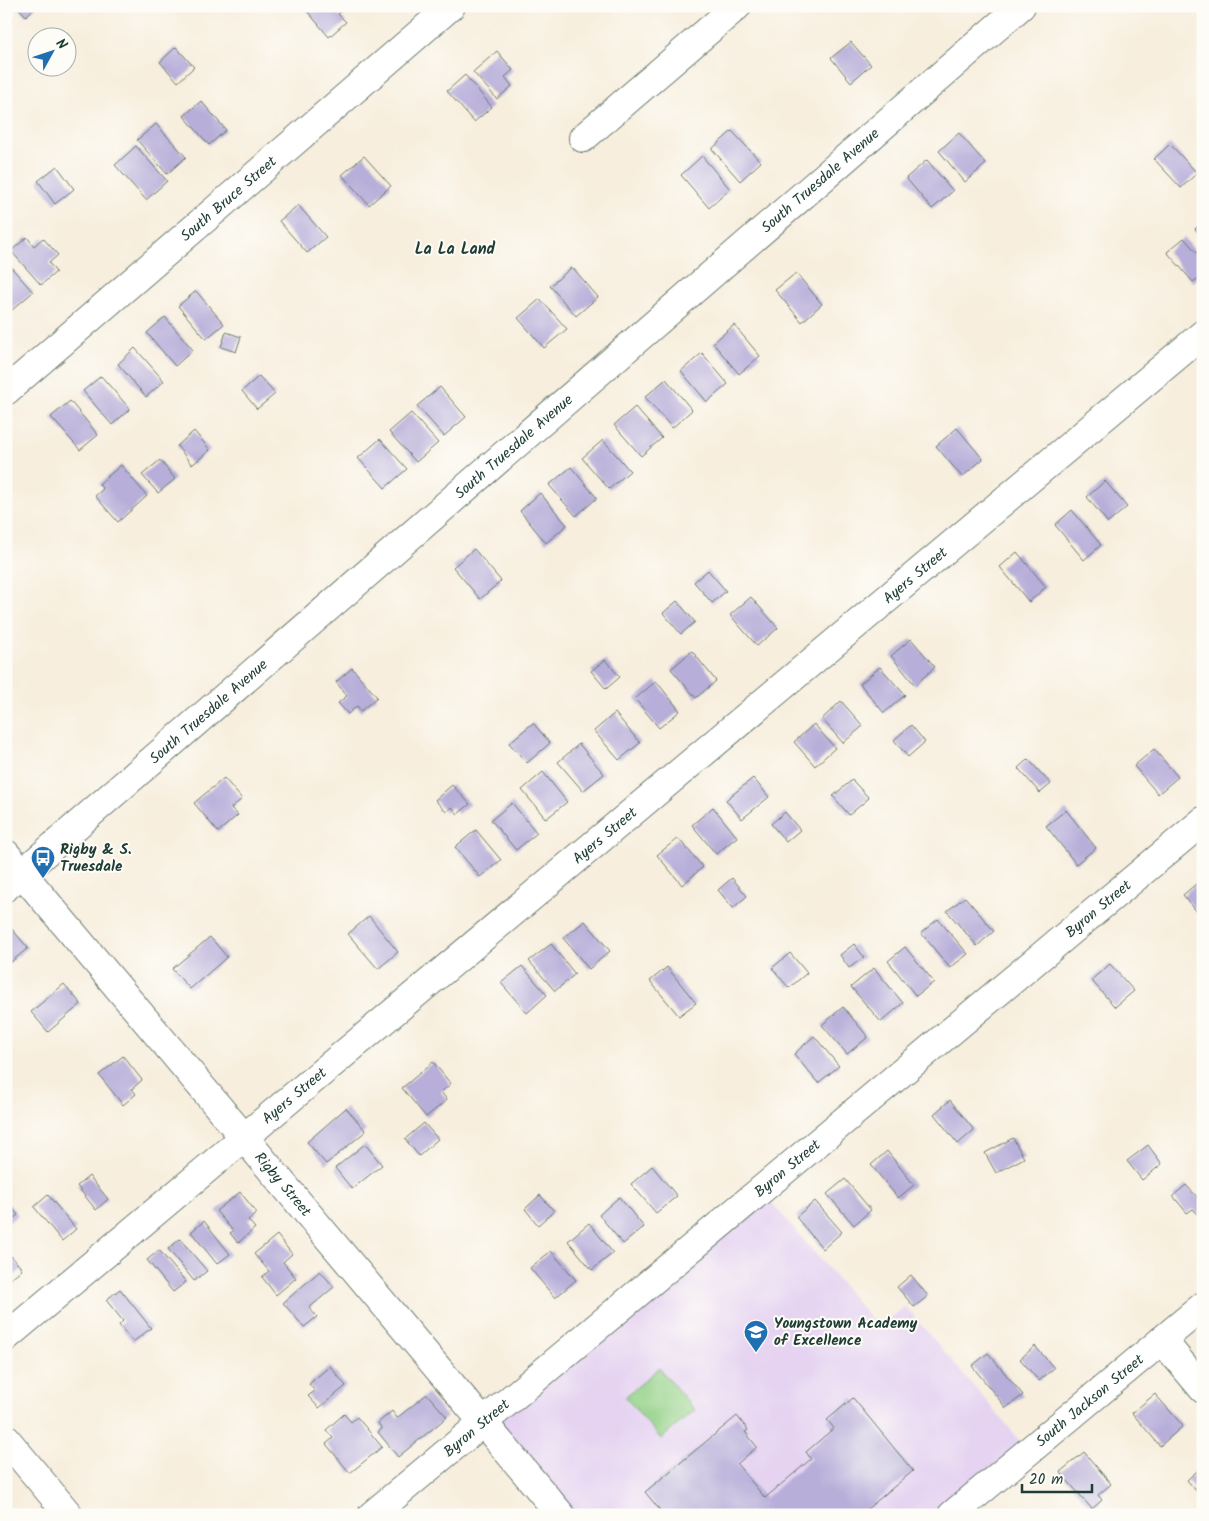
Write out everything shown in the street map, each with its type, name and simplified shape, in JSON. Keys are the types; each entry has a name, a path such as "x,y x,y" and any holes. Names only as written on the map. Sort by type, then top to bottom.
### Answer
{"street":[{"name":"South Bruce Street","path":"6,391 451,6"},
{"path":"583,138 737,6"},
{"name":"South Truesdale Avenue","path":"12,871 1021,6"},
{"name":"Ayers Street","path":"6,1337 1203,334"},
{"name":"Byron Street","path":"372,1515 1203,821"},
{"name":"Rigby Street","path":"12,871 244,1137 561,1515"},
{"name":"South Jackson Street","path":"952,1515 1203,1306"},
{"path":"1162,1340 1203,1388"},
{"path":"6,1439 69,1515"}],"shaded area":[{"name":"Youngstown Academy of Excellence","path":"761,1190 879,1328 905,1306 1029,1451 952,1515 561,1515 483,1422"}],"green space":[{"path":"659,1368 695,1410 661,1439 625,1397"}],"building":[{"path":"17,6 37,6 26,16"},
{"path":"303,6 347,6 338,14 346,22 329,37"},
{"path":"6,13 13,20 6,26"},
{"path":"851,42 871,65 851,82 831,58"},
{"path":"176,47 194,67 178,82 160,62"},
{"path":"497,51 513,70 505,77 512,86 497,99 473,72"},
{"path":"465,75 492,107 474,122 447,91"},
{"path":"201,101 226,130 209,145 184,116"},
{"path":"156,124 186,157 167,174 137,140"},
{"path":"732,131 761,162 740,181 712,149"},
{"path":"959,133 986,164 965,182 939,151"},
{"path":"1170,144 1197,173 1181,188 1154,159"},
{"path":"136,146 167,181 146,200 115,165"},
{"path":"364,156 391,186 369,205 342,175"},
{"path":"702,156 730,189 709,208 681,175"},
{"path":"927,160 953,191 932,209 906,178"},
{"path":"57,166 74,189 55,204 38,181"},
{"path":"298,205 326,237 307,253 279,221"},
{"path":"1203,222 1203,238 1195,229"},
{"path":"27,237 34,246 43,238 58,255 49,263 56,272 41,285 11,251"},
{"path":"1184,238 1203,260 1203,275 1193,282 1167,252"},
{"path":"9,265 33,292 12,310 6,304 6,268"},
{"path":"572,267 598,297 576,316 550,286"},
{"path":"796,273 822,304 802,322 775,290"},
{"path":"196,291 224,324 206,339 178,306"},
{"path":"540,299 567,329 544,348 518,318"},
{"path":"165,317 193,350 175,366 147,333"},
{"path":"734,325 760,356 739,374 713,343"},
{"path":"226,332 241,337 236,352 221,347"},
{"path":"135,348 164,381 146,397 118,364"},
{"path":"702,353 728,384 707,402 681,371"},
{"path":"101,376 130,409 112,425 83,391"},
{"path":"259,376 275,394 257,409 242,391"},
{"path":"666,379 692,410 672,428 645,397"},
{"path":"440,387 466,417 444,436 417,406"},
{"path":"70,401 98,435 80,450 51,417"},
{"path":"635,407 662,438 641,456 614,425"},
{"path":"411,413 438,443 416,462 389,432"},
{"path":"957,428 983,459 962,477 936,446"},
{"path":"194,431 210,450 192,465 177,446"},
{"path":"380,439 407,469 385,488 358,458"},
{"path":"603,440 630,471 609,489 582,458"},
{"path":"160,460 175,479 158,493 142,475"},
{"path":"121,465 147,496 118,522 95,496 103,489 99,484"},
{"path":"571,467 597,498 576,516 549,485"},
{"path":"1105,481 1127,507 1108,523 1087,497"},
{"path":"540,493 567,525 546,543 520,511"},
{"path":"1072,510 1101,545 1084,560 1055,525"},
{"path":"474,549 501,581 480,599 453,567"},
{"path":"1017,552 1046,587 1029,602 1000,567"},
{"path":"708,570 726,591 712,603 694,582"},
{"path":"751,597 778,628 757,646 730,615"},
{"path":"677,601 695,622 681,634 663,613"},
{"path":"911,639 935,667 915,685 891,656"},
{"path":"692,651 716,681 696,698 671,669"},
{"path":"605,660 620,677 606,689 591,671"},
{"path":"880,667 905,695 884,713 860,684"},
{"path":"352,668 377,697 361,711 357,706 348,714 338,703 347,696 336,682"},
{"path":"656,681 680,711 659,728 635,699"},
{"path":"841,701 863,726 843,743 822,719"},
{"path":"615,713 640,743 619,760 594,731"},
{"path":"533,723 550,743 527,763 509,743"},
{"path":"814,724 835,748 815,766 794,742"},
{"path":"911,725 925,742 908,757 894,740"},
{"path":"579,744 604,774 583,791 558,762"},
{"path":"1154,749 1178,777 1158,794 1134,766"},
{"path":"1028,759 1051,784 1040,793 1018,768"},
{"path":"543,772 567,802 546,819 522,790"},
{"path":"224,778 242,799 231,808 238,815 218,832 194,803"},
{"path":"753,778 769,797 742,819 726,800"},
{"path":"852,780 869,798 849,815 833,796"},
{"path":"452,785 470,804 458,814 452,807 446,812 435,800"},
{"path":"512,803 537,833 516,850 491,820"},
{"path":"713,807 737,837 716,854 692,825"},
{"path":"1066,810 1096,848 1076,864 1046,826"},
{"path":"785,812 800,830 786,842 771,824"},
{"path":"476,830 501,860 480,877 455,847"},
{"path":"678,838 703,867 682,885 657,855"},
{"path":"732,878 747,896 733,908 718,890"},
{"path":"1203,880 1203,919 1183,895"},
{"path":"965,897 994,931 977,946 947,911"},
{"path":"369,916 398,952 378,969 348,934"},
{"path":"938,919 968,954 950,968 921,933"},
{"path":"585,921 610,951 589,969 563,938"},
{"path":"11,928 28,948 6,966 6,932"},
{"path":"210,937 227,957 190,989 172,969"},
{"path":"551,944 575,974 555,991 529,961"},
{"path":"854,944 864,957 849,968 840,955"},
{"path":"905,947 934,982 916,996 888,961"},
{"path":"790,953 807,973 789,988 772,968"},
{"path":"1110,964 1134,991 1115,1007 1091,980"},
{"path":"522,966 547,995 527,1013 501,983"},
{"path":"667,967 696,1003 679,1016 650,981"},
{"path":"874,968 903,1003 881,1022 851,987"},
{"path":"64,984 81,1004 48,1032 31,1012"},
{"path":"843,1007 868,1037 847,1054 822,1025"},
{"path":"814,1036 839,1066 818,1083 794,1054"},
{"path":"123,1056 142,1080 132,1089 136,1094 123,1105 99,1075"},
{"path":"433,1062 451,1084 441,1092 447,1100 426,1117 402,1088"},
{"path":"950,1100 974,1130 958,1144 934,1114"},
{"path":"346,1108 366,1131 326,1164 307,1142"},
{"path":"424,1123 438,1139 419,1156 405,1139"},
{"path":"1013,1138 1024,1158 996,1173 985,1153"},
{"path":"365,1144 382,1165 352,1189 335,1168"},
{"path":"1148,1145 1162,1164 1142,1180 1127,1161"},
{"path":"887,1151 914,1185 898,1198 871,1165"},
{"path":"652,1166 677,1196 656,1213 631,1184"},
{"path":"89,1176 108,1199 96,1210 77,1186"},
{"path":"845,1179 871,1210 854,1225 827,1194"},
{"path":"1186,1185 1198,1198 1203,1194 1203,1220 1193,1209 1187,1213 1173,1196"},
{"path":"240,1192 257,1213 248,1220 255,1228 238,1243 230,1233 233,1231 216,1211"},
{"path":"48,1195 76,1229 62,1241 34,1207"},
{"path":"540,1195 554,1211 538,1225 525,1209"},
{"path":"619,1197 644,1227 623,1244 599,1215"},
{"path":"6,1201 18,1215 8,1223 6,1221"},
{"path":"815,1201 842,1232 823,1249 796,1217"},
{"path":"204,1221 230,1254 217,1264 191,1232"},
{"path":"589,1223 613,1253 592,1270 568,1241"},
{"path":"277,1235 292,1254 283,1262 296,1278 276,1295 262,1277 269,1271 254,1254"},
{"path":"180,1239 207,1271 194,1281 168,1249"},
{"path":"6,1250 22,1269 8,1281 6,1279"},
{"path":"159,1250 186,1282 173,1292 147,1260"},
{"path":"551,1251 576,1280 555,1298 530,1268"},
{"path":"320,1271 334,1287 309,1308 317,1317 304,1327 283,1303"},
{"path":"911,1275 928,1296 914,1307 897,1287"},
{"path":"120,1289 151,1328 133,1342 119,1325 123,1321 106,1300"},
{"path":"1035,1346 1054,1368 1039,1381 1020,1359"},
{"path":"988,1353 1023,1395 1006,1408 972,1366"},
{"path":"330,1366 346,1386 319,1408 308,1396 315,1391 309,1384"},
{"path":"427,1394 447,1417 398,1457 378,1432 382,1429 378,1423 392,1411 397,1418"},
{"path":"1155,1394 1183,1426 1160,1446 1132,1413"},
{"path":"853,1398 913,1471 860,1515 664,1515 645,1492 737,1416 748,1430 745,1432 757,1447 737,1464 765,1498 811,1459 806,1452 834,1428 827,1420"},
{"path":"344,1414 351,1422 357,1417 382,1447 350,1473 326,1444 333,1438 326,1430"},
{"path":"1084,1452 1111,1484 1098,1495 1102,1500 1092,1509 1060,1472"},
{"path":"1203,1466 1203,1499 1187,1480"}],"place":[{"name":"Rigby & S. Truesdale","path":"43,879"},
{"name":"Youngstown Academy of Excellence","path":"756,1353"}],"district":[{"name":"La La Land","path":"455,248"}]}
